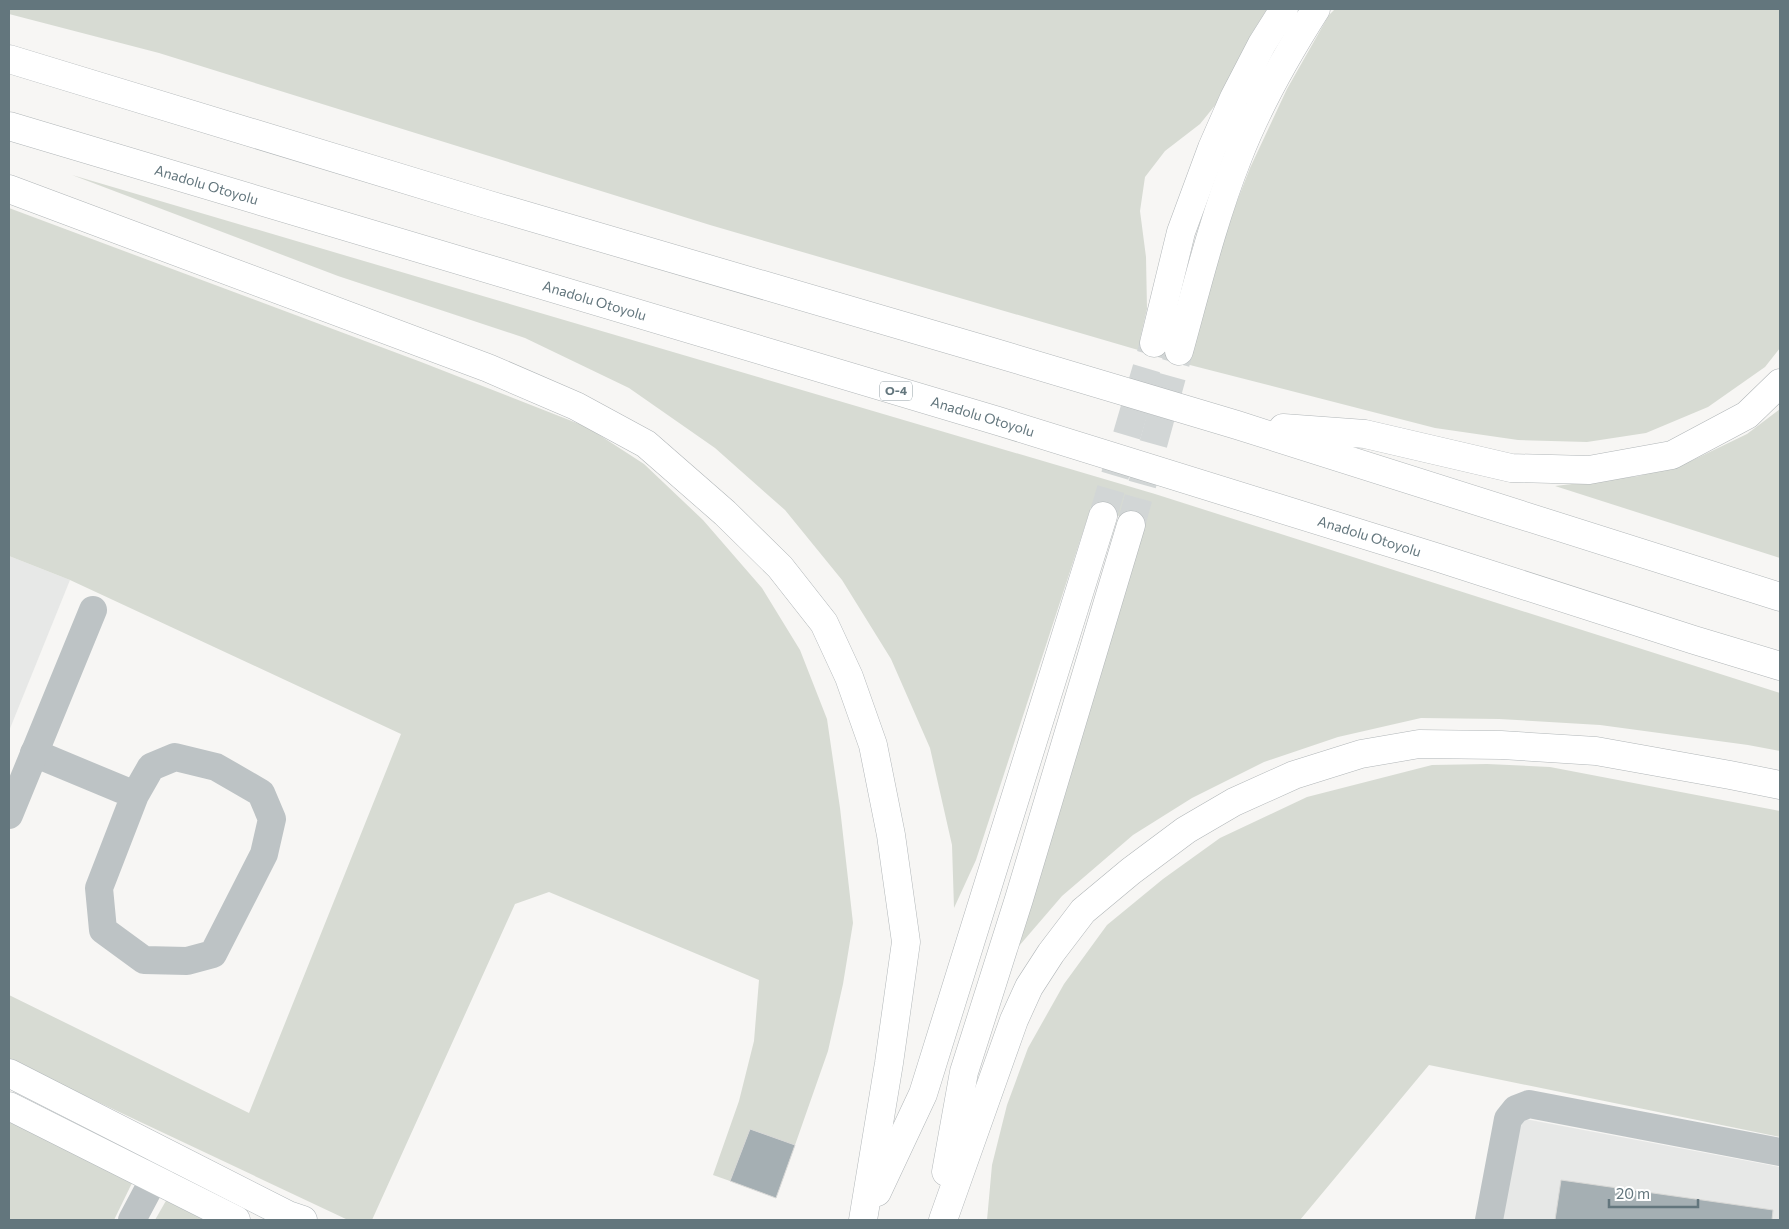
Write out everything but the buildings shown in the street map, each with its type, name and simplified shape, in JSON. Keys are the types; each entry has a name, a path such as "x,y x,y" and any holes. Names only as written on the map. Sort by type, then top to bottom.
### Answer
{"main road":[{"path":"1154,343 1181,232 1212,148 1234,98 1262,44 1284,9"},
{"path":"1179,351 1208,243 1238,157 1287,55 1316,9"},
{"path":"9,59 486,204 1237,425 1780,596"},
{"name":"Anadolu Otoyolu","path":"9,126 998,421 1780,666"},
{"path":"9,190 488,368 576,406 646,444 725,513 780,567 824,623 849,677 873,745 891,835 906,942 864,1220"},
{"path":"1237,425 1365,434 1511,468 1589,470 1672,455 1747,414 1780,383"},
{"path":"864,1220 923,1094 1104,516"},
{"path":"937,1220 964,1072 1019,898 1131,525"},
{"path":"943,1220 1014,1020 1029,987 1051,953 1083,911 1186,830 1234,802 1294,775 1361,754 1419,744 1501,745 1596,752 1780,785"},
{"path":"9,1073 288,1215 303,1220"},
{"path":"9,1106 236,1220"}],"street":[{"path":"9,815 93,610"},
{"path":"34,754 135,795"},
{"path":"175,757 216,767 261,793 272,819 264,854 213,954 187,961 144,960 103,930 99,888 135,795 151,767 175,757"},
{"path":"1489,1220 1508,1119 1516,1109 1529,1104 1780,1152"},
{"path":"132,1220 167,1154"}],"shaded area":[{"path":"9,9 1267,9 1252,33 1217,103 1200,124 1165,151 1145,177 1140,211 1146,257 1147,309 1140,339 1154,343 1215,258 1250,168 1287,89 1329,15 1335,9 1780,9 1780,348 1765,367 1708,407 1646,433 1587,442 1518,440 1435,428 1186,364 710,225 159,53 9,14"},
{"path":"72,175 1155,494 1780,693 1780,751 1600,725 1499,719 1421,718 1338,737 1264,762 1192,798 1133,835 1062,896 1019,946 1144,524 1091,507 976,860 954,908 952,845 930,748 891,659 842,580 785,510 715,448 629,388 525,338 338,276"},
{"path":"9,208 421,362 587,427 644,464 703,520 762,588 800,650 827,719 840,808 853,923 843,984 828,1051 795,1145 750,1129 730,1181 713,1175 739,1101 754,1041 759,980 549,892 515,904 372,1220 348,1220 9,1060 9,995 249,1113 401,734 70,580 9,556"},
{"path":"1780,409 1780,558 1555,486 1639,476 1691,461 1747,434"},
{"path":"9,556 70,580 9,731"},
{"path":"1487,764 1550,767 1780,811 1780,1137 1429,1065 1300,1220 987,1220 992,1165 1007,1105 1028,1048 1064,984 1107,925 1163,879 1220,838 1307,797 1432,765"},
{"path":"9,1116 133,1181 114,1220 9,1220"},
{"path":"1520,1118 1780,1167 1780,1220 1500,1220"},
{"path":"167,1199 220,1220 155,1220"}],"tunnel":[{"path":"1103,516 1154,343"},
{"path":"1131,525 1179,351"}]}
